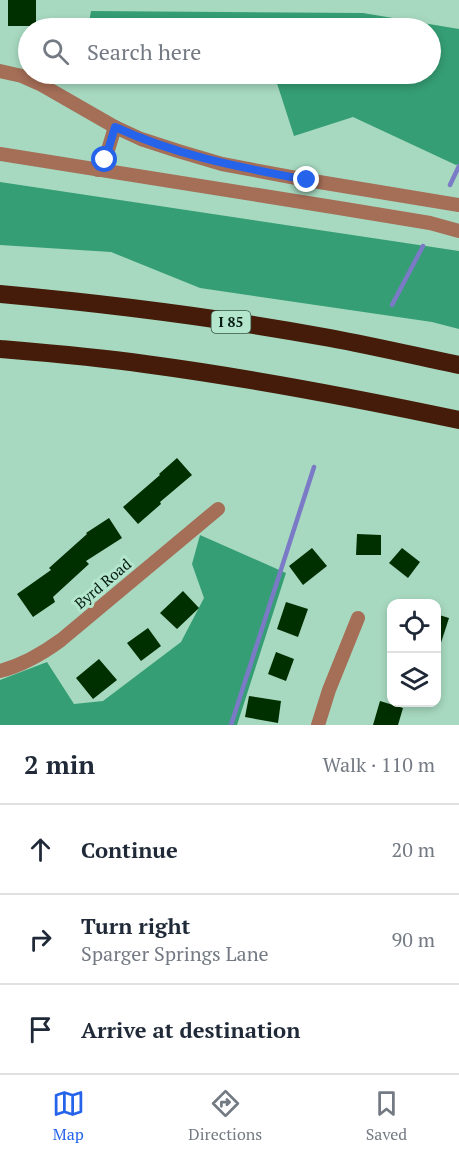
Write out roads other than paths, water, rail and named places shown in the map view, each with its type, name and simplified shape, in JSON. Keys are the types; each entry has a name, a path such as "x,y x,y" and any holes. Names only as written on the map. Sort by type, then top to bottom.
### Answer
{"highway":[{"name":"I 85","path":"0,294 70,300 245,324 329,338 459,365"},
{"path":"0,349 144,363 385,404 459,420"}],"street":[{"path":"0,71 18,75"},
{"path":"40,84 115,127 141,139 222,164 459,205"},
{"path":"99,170 105,160 115,127"},
{"path":"0,154 430,223 459,231"},
{"name":"Byrd Road","path":"0,671 48,650 218,509"},
{"path":"318,725 329,690 358,618"}],"waterway":[{"path":"450,185 459,166"},
{"path":"392,305 423,246"},
{"path":"231,725 314,467"}]}
